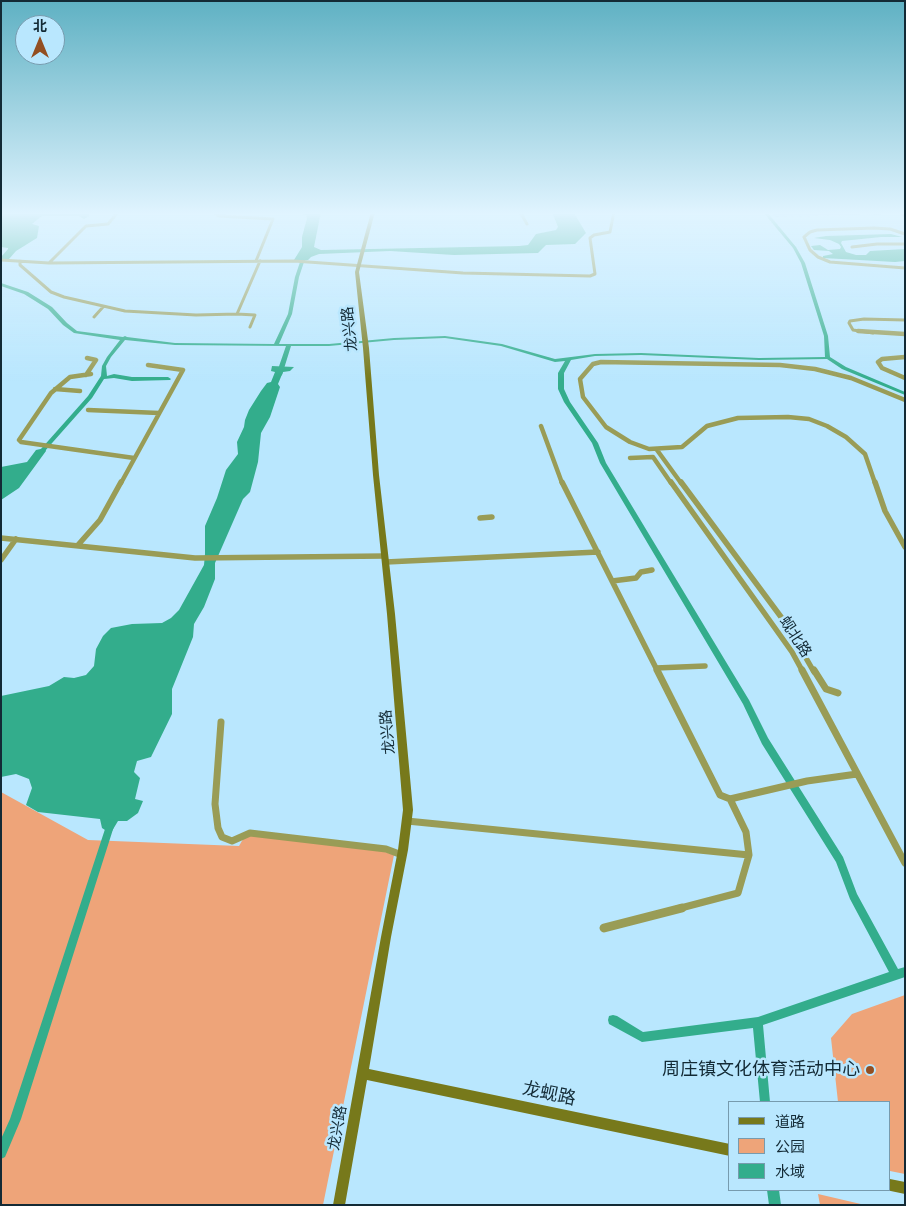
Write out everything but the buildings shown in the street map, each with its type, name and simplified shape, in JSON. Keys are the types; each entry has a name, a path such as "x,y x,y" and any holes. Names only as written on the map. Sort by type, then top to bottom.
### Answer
{"street":[{"path":"24,268 53,294 103,307 125,311 179,314 255,315 250,327"},
{"path":"237,314 255,268"},
{"name":"龙兴路","path":"339,1205 407,821 407,792 358,268"},
{"path":"396,268 475,273 594,275 594,268"},
{"path":"94,316 103,307"},
{"path":"905,320 864,319 850,321 849,324 853,330 860,332 905,334"},
{"path":"905,357 882,359 878,362 882,368 905,378"},
{"path":"84,376 96,360 87,358"},
{"path":"905,400 851,378 815,369 780,365 601,362 593,364 583,372 580,379 581,393 606,427 630,442 649,449 682,447 689,444 706,426 738,418 783,416 817,421 846,437 865,454 885,511 905,547"},
{"path":"78,545 100,520 183,370 148,366"},
{"path":"91,374 70,377 55,389 19,440 21,442 50,444 134,458"},
{"path":"55,389 80,392"},
{"path":"88,410 159,413"},
{"path":"541,426 564,487 720,796 730,799 807,781 857,774"},
{"path":"657,450 787,625 822,685 826,689 838,693"},
{"name":"蚬北路","path":"630,458 653,457 792,652 905,863"},
{"path":"480,518 492,517"},
{"path":"1,538 197,558 386,559 598,552"},
{"path":"1,560 16,539"},
{"path":"612,581 636,578 641,572 652,570"},
{"path":"656,668 705,666"},
{"path":"221,722 216,804 218,828 222,837 232,841 250,833 386,849 402,854"},
{"path":"604,928 738,893 749,855 746,832 730,799"},
{"path":"407,821 749,855"},
{"name":"龙蚬路","path":"362,1073 728,1150"},
{"path":"891,1184 905,1188"}],"green space":[{"path":"1,792 88,840 239,846 246,834 374,848 394,855 323,1205 1,1205"},
{"name":"周庄镇文化体育活动中心","path":"905,995 905,1174 891,1171 891,1101 838,1101 831,1038 852,1014"},
{"path":"818,1194 865,1205 820,1205"}],"water":[{"path":"272,366 294,367 290,371 283,372 278,384 280,387 270,417 261,433 258,462 250,492 243,499 215,563 215,579 204,607 194,624 193,637 172,689 172,714 151,757 137,761 134,772 140,778 135,799 143,801 138,813 127,821 118,821 112,831 108,832 102,828 100,819 38,812 26,805 32,788 29,779 16,774 1,777 1,696 49,686 64,677 74,678 86,675 94,666 96,649 103,636 111,628 132,624 162,623 179,610 204,565 205,526 226,470 238,454 237,442 249,410 267,383 271,382 275,372 271,371"},
{"path":"45,448 46,451 19,488 1,500 1,467 27,462 36,450"}],"waterway":[{"path":"276,345 290,314 300,268"},
{"path":"805,268 826,336 828,358"},
{"path":"1,284 26,293 50,308 65,324 76,332 124,338"},
{"path":"289,345 329,345 394,339 445,337 502,345 555,361 595,355 641,354 759,359 828,358"},
{"path":"43,450 90,397 104,376 104,366 109,357 124,338"},
{"path":"124,338 175,344 276,345"},
{"path":"276,345 289,345"},
{"path":"279,375 289,345"},
{"path":"828,358 844,368 905,394"},
{"path":"569,359 561,373 561,389 567,402 595,443 603,463 746,702 765,741 840,860 853,896 896,975"},
{"path":"103,378 114,376 132,379 168,379"},
{"path":"1,1153 15,1119 111,823"},
{"path":"758,1022 905,972"},
{"path":"613,1020 642,1037 758,1022"},
{"path":"758,1022 765,1101"},
{"path":"773,1191 775,1205"}],"place":[{"name":"周庄镇文化体育活动中心","path":"870,1070"}]}
